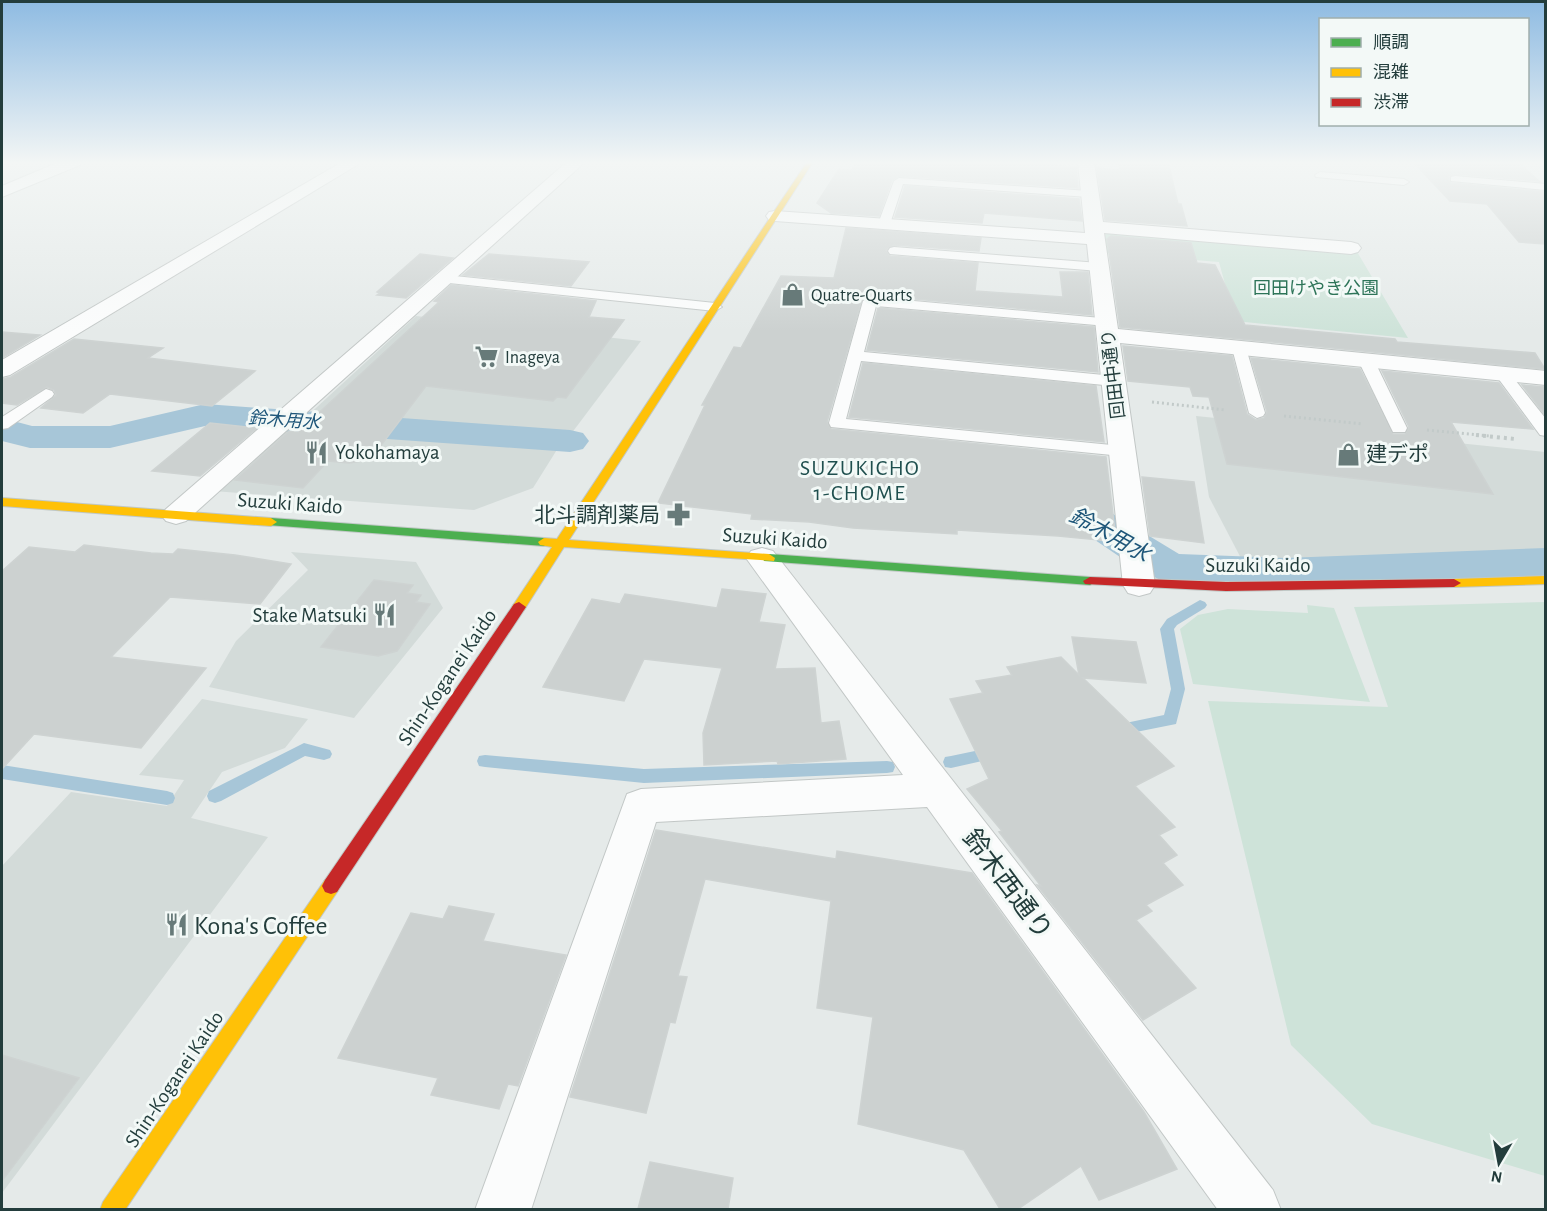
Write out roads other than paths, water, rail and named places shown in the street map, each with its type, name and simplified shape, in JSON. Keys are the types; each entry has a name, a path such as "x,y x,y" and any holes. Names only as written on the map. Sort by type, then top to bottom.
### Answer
{"main road":[{"name":"Shin-Koganei Kaido","path":"111,1209 461,695 773,219"},
{"name":"Suzuki Kaido","path":"2,502 1139,585 1284,588 1545,579"}],"street":[{"path":"2,370 258,219"},
{"path":"176,515 513,219"},
{"path":"809,219 1351,248"},
{"name":"回田中通り","path":"1093,219 1139,585"},
{"path":"1108,328 1239,348 1545,378"},
{"name":"鈴木西通り","path":"762,558 1253,1209"},
{"path":"504,1209 641,806 938,790"}],"lane":[{"path":"884,224 886,219"},
{"path":"894,251 1099,267"},
{"path":"445,279 715,307"},
{"path":"1108,328 870,301 837,423 1122,451"},
{"path":"1239,348 1257,413"},
{"path":"855,356 1115,389"},
{"path":"1366,360 1399,428"},
{"path":"1503,374 1545,431"},
{"path":"4,422 46,394"}],"waterway":[{"name":"鈴木用水","path":"2,429 30,437 110,437 205,415 570,441"},
{"name":"鈴木用水","path":"1054,504 1098,523 1170,568 1285,573 1546,562"},
{"path":"1116,730 1171,720 1178,689 1167,629 1172,622 1200,605"},
{"path":"215,796 304,749 324,754"},
{"path":"951,762 994,753"},
{"path":"485,761 644,776 887,767"},
{"path":"2,772 167,798"}],"place":[{"name":"Quatre-Quarts","path":"793,295"},
{"name":"Inageya","path":"487,357"},
{"name":"Yokohamaya","path":"317,452"},
{"name":"建デポ","path":"1348,454"},
{"name":"北斗調剤薬局","path":"678,515"},
{"name":"Stake Matsuki","path":"385,615"},
{"name":"Kona's Coffee","path":"176,925"}],"district":[{"name":"SUZUKICHO 1-CHOME","path":"860,480"}],"park label":[{"name":"回田けやき公園","path":"1316,288"}]}
